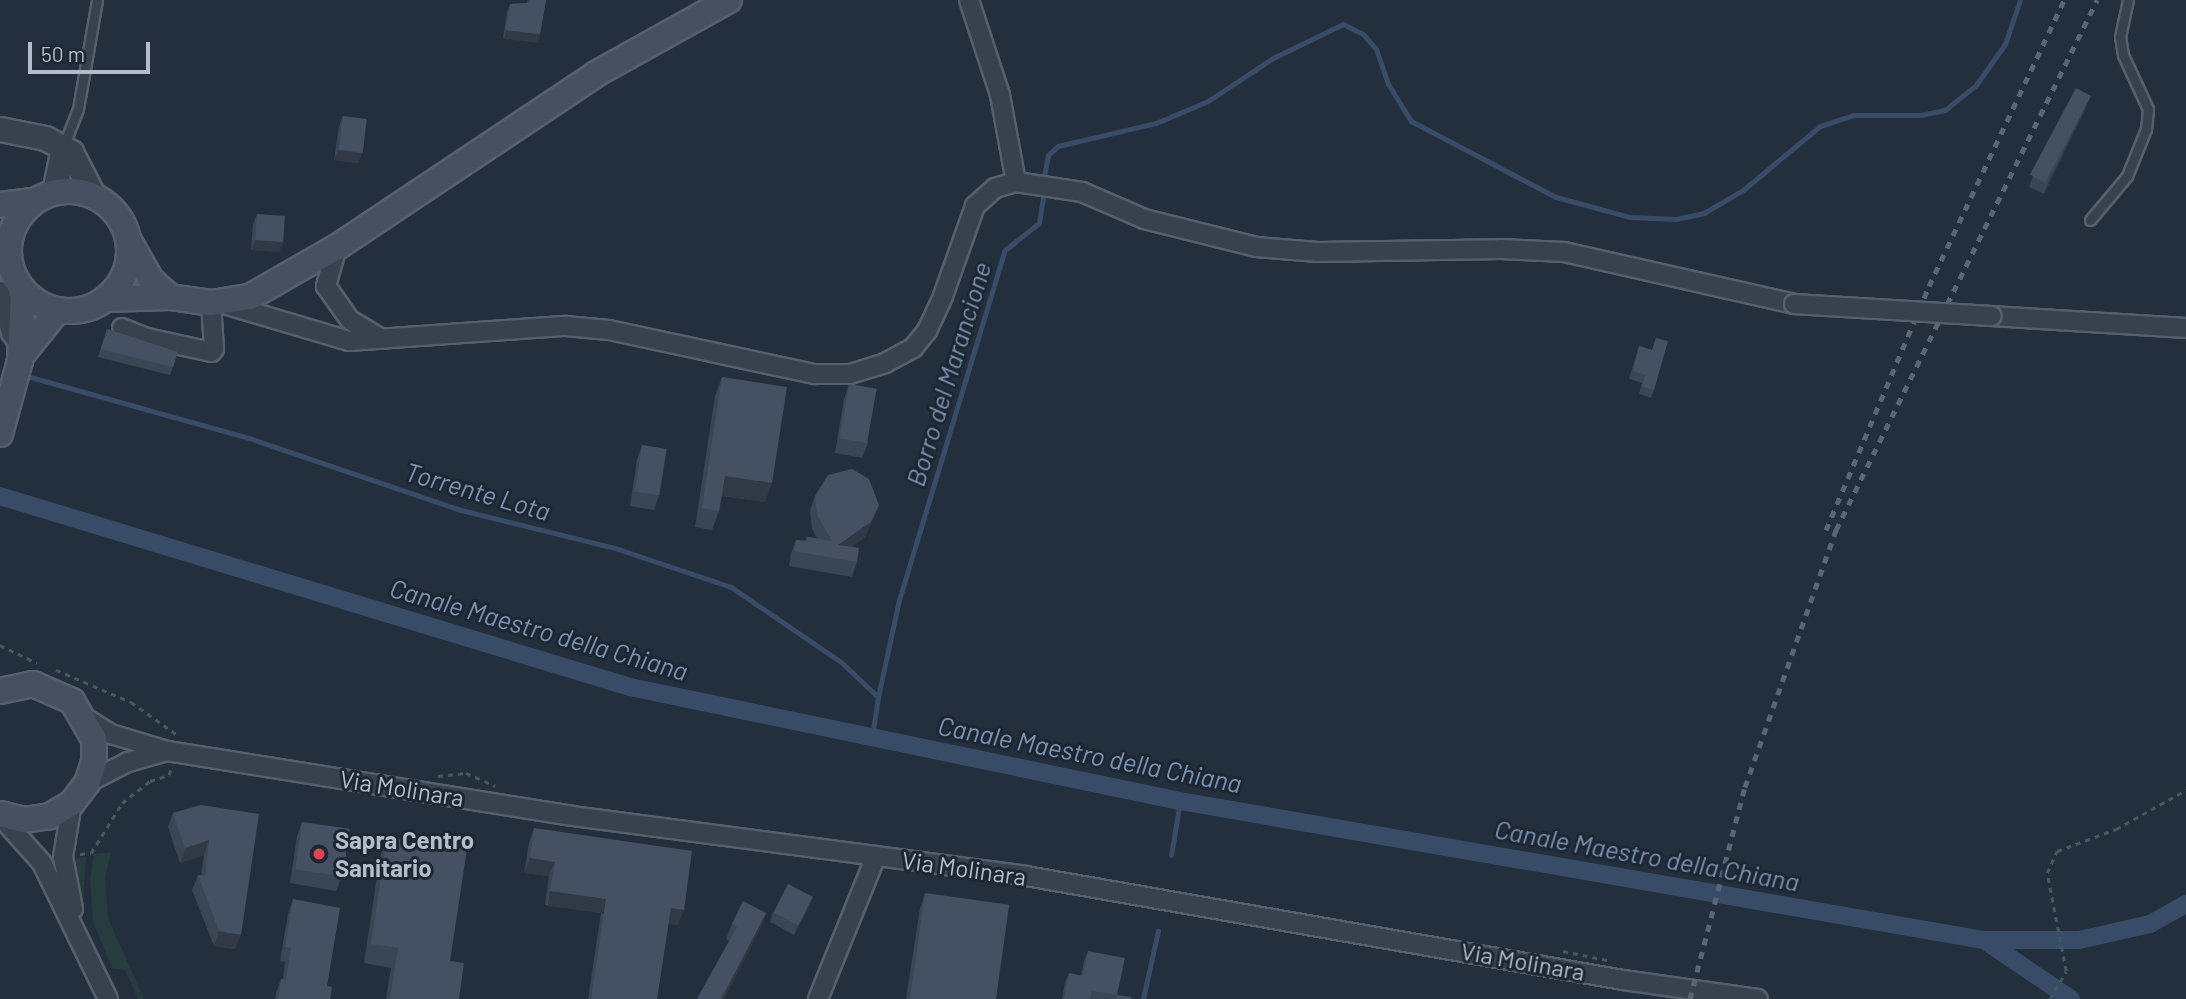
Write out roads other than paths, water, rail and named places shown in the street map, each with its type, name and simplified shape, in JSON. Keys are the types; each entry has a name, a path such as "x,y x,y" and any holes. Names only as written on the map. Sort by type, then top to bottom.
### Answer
{"main road":[{"path":"106,299 170,298 213,302 250,297 337,247 596,74 729,0"},
{"path":"0,205 44,196 93,195 116,214 151,280 170,298"},
{"path":"5,409 20,353 8,291 4,247 11,233 44,196"},
{"path":"8,291 58,310 91,307 106,299 120,283 128,263 129,241"},
{"path":"20,353 58,310"},
{"path":"0,815 24,820 50,816 72,803 88,783 94,762 94,739 85,718 72,701 53,689 33,684 4,685"}],"street":[{"path":"969,0 1000,95 1016,182"},
{"path":"0,129 45,138 63,148 77,158 93,195"},
{"path":"44,196 63,148"},
{"path":"122,328 147,338 211,352 214,349 213,302 349,341 566,326 609,330 815,374 850,374 885,363 913,348 927,331 943,296 975,206 995,188 1016,182 1082,192 1144,219 1256,247 1318,253 1501,249 1564,252 1794,304 2186,328"},
{"path":"326,286 337,247"},
{"path":"301,269 326,286 342,312 380,338"},
{"path":"322,333 335,325 342,312"},
{"name":"Via Molinara","path":"85,718 111,734 169,759"},
{"name":"Via Molinara","path":"88,783 128,762 169,759 1065,882 1623,981 1758,999"},
{"path":"72,803 63,857 76,926"},
{"path":"0,815 42,863 76,926 107,994"},
{"path":"818,999 876,856"}],"lane":[{"path":"63,148 78,109 97,0"},
{"path":"2090,220 2127,176 2146,129 2148,109 2123,55 2120,37 2128,0"}],"waterway":[{"name":"Borro del Marancione","path":"1043,181 1048,155 1058,146 1156,123 1208,101 1273,58 1343,24 1363,34 1376,49 1388,84 1411,121 1556,197 1630,217 1676,219 1704,213 1743,190 1820,126 1853,115 1921,115 1945,110 1976,85 2005,44 2020,0"},
{"name":"Borro del Marancione","path":"878,697 899,600 1005,250 1039,223 1044,191"},
{"name":"Torrente Lota","path":"23,375 249,438 457,509 615,548 731,587 841,662 878,697 872,737"},
{"name":"Canale Maestro della Chiana","path":"0,496 630,687 1180,801 1984,940 2079,940 2150,924 2186,904"},
{"path":"1171,855 1180,801"},
{"path":"1143,999 1158,931"},
{"path":"1984,940 2071,999"}],"railway":[{"path":"1826,530 1929,286 2064,0"},
{"path":"1690,999 1745,787 1836,530 2097,0"}],"place":[{"name":"Sapra Centro Sanitario","path":"319,854"}]}
